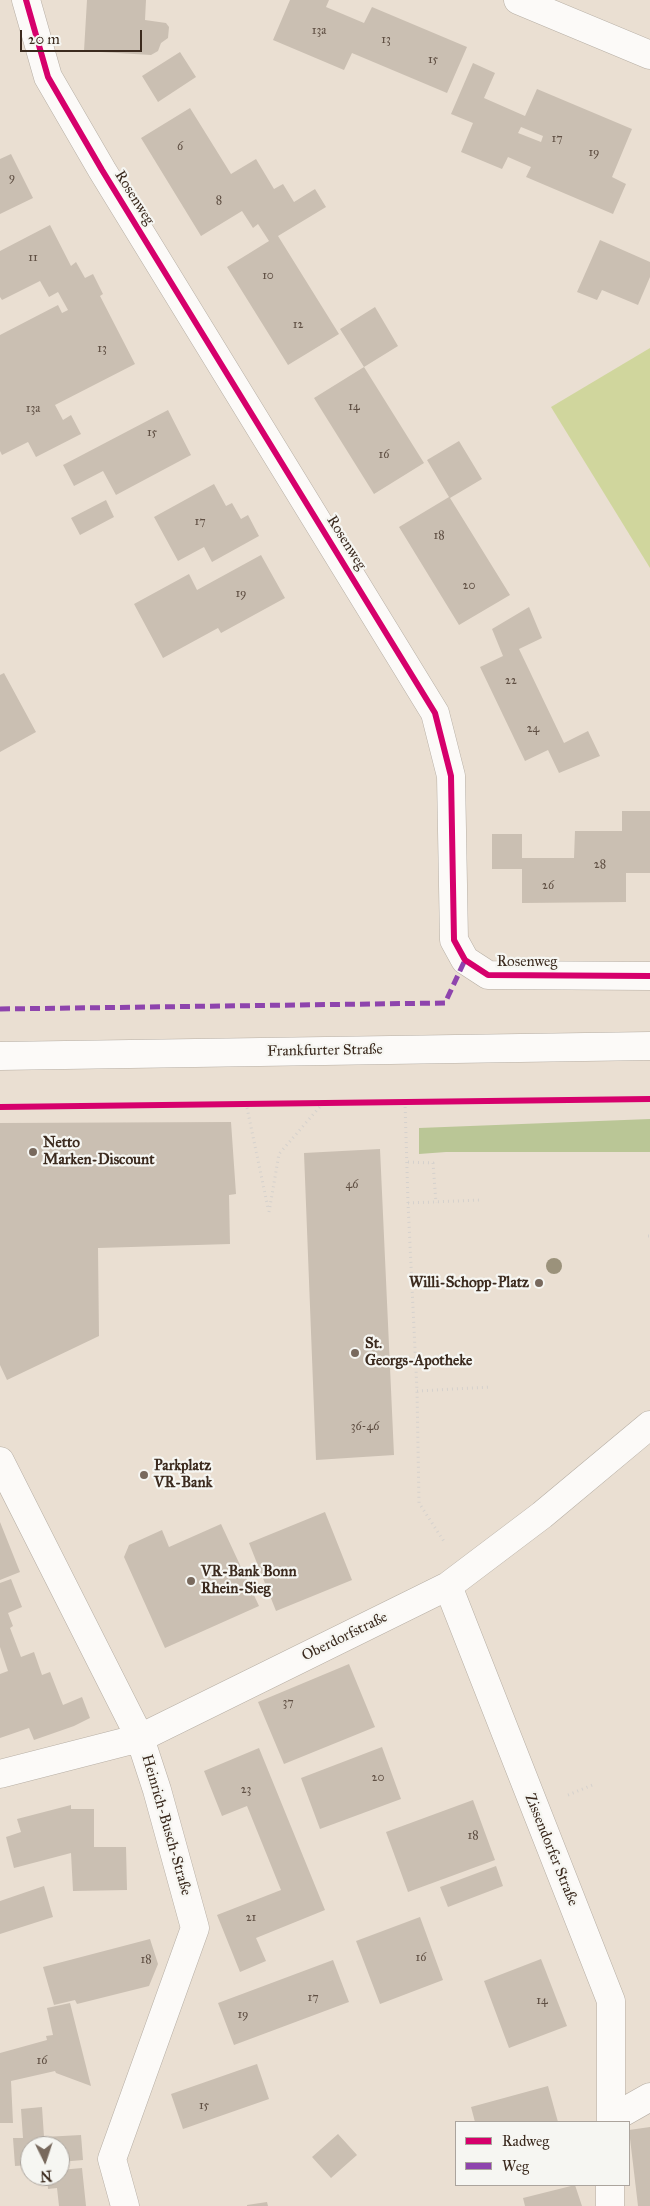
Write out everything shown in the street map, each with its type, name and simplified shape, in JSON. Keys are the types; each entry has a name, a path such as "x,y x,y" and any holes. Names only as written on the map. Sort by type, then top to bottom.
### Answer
{"street":[{"name":"Rosenweg","path":"26,0 48,77 102,170 435,713 451,776 454,940 465,960 488,974 650,976"},
{"path":"518,0 650,55"},
{"name":"Frankfurter Straße","path":"0,1056 650,1046"},
{"name":"Oberdorfstraße","path":"0,1774 140,1738 456,1580 542,1515 650,1425"},
{"name":"Heinrich-Busch-Straße","path":"0,1461 140,1738 157,1790 196,1928 112,2159 125,2206"},
{"name":"Zissendorfer Straße","path":"456,1580 611,2001 610,2121"},
{"path":"610,2121 650,2097"},
{"path":"610,2186 610,2206"}],"path":[{"path":"405,1102 417,1390 418,1503 456,1580"},
{"path":"246,1103 269,1212 279,1154 324,1103"},
{"path":"408,1162 433,1163 436,1203"},
{"path":"408,1203 481,1200"},
{"path":"417,1390 491,1387"}],"green space":[{"path":"650,348 650,568 551,407"},
{"path":"650,1119 650,1152 446,1152 419,1154 419,1128"}],"building":[{"path":"87,0 146,0 145,20 166,23 169,27 168,38 161,43 158,51 151,55 84,51"},
{"path":"290,0 329,0 326,7 364,23 372,7 467,47 447,93 352,53 344,70 273,40"},
{"path":"180,52 196,77 158,102 142,76"},
{"path":"473,63 495,73 484,98 525,116 537,89 632,129 612,177 626,184 613,214 526,177 531,167 508,157 502,169 461,152 473,123 451,114","holes":["521,127 543,136 541,142 518,133"]},
{"path":"190,108 231,174 256,159 274,189 283,184 294,202 315,189 326,207 278,236 339,334 288,365 227,267 269,241 258,224 253,228 242,211 201,236 141,138"},
{"path":"11,154 33,198 0,214 0,159"},
{"path":"50,225 71,266 76,262 85,278 93,274 103,294 100,296 135,364 55,405 63,420 71,415 81,434 36,457 28,442 2,455 0,451 0,335 58,305 62,313 68,310 58,292 49,297 40,281 2,300 0,297 0,251"},
{"path":"600,240 650,262 650,277 638,305 602,290 597,300 577,292"},
{"path":"375,307 398,346 364,367 340,329"},
{"path":"364,367 424,463 374,494 314,398"},
{"path":"168,410 191,455 116,495 103,471 74,486 63,465"},
{"path":"459,441 482,479 450,498 510,595 459,625 399,527 449,497 427,460"},
{"path":"214,484 226,506 232,503 241,519 248,515 259,536 212,562 204,547 178,561 154,517"},
{"path":"106,500 114,517 80,535 71,518"},
{"path":"261,555 285,598 221,633 218,628 163,658 134,604 189,574 197,590"},
{"path":"529,607 542,638 519,649 564,743 588,731 600,756 559,773 548,750 525,761 480,667 503,656 492,629"},
{"path":"4,673 36,732 0,752 0,675"},
{"path":"622,811 650,811 650,873 626,873 626,902 522,903 522,869 492,869 492,834 522,834 522,858 574,858 575,831 622,831"},
{"path":"231,1122 236,1194 229,1195 230,1244 98,1248 99,1336 7,1380 0,1365 0,1123"},
{"path":"380,1149 394,1455 316,1460 304,1153"},
{"path":"325,1512 352,1580 276,1611 249,1543"},
{"path":"0,1522 20,1572 0,1580"},
{"name":"VR-Bank Bonn Rhein-Sieg","path":"221,1524 259,1606 165,1648 124,1557 129,1545 162,1530 169,1547"},
{"path":"11,1579 22,1607 8,1613 13,1626 10,1628 21,1657 34,1652 42,1675 50,1672 63,1705 82,1697 90,1718 74,1726 34,1740 29,1728 0,1738 0,1674 8,1671 0,1647 0,1583"},
{"path":"349,1664 375,1727 284,1764 258,1702"},
{"path":"382,1747 401,1799 320,1829 301,1778"},
{"path":"259,1748 325,1910 256,1938 266,1961 240,1972 217,1915 281,1890 247,1806 222,1816 204,1771"},
{"path":"473,1800 495,1860 408,1892 386,1832"},
{"path":"71,1805 71,1809 94,1809 94,1847 126,1847 127,1890 73,1891 71,1853 14,1868 6,1837 21,1832 17,1819"},
{"path":"496,1866 503,1886 448,1907 440,1887"},
{"path":"44,1886 53,1917 0,1934 0,1901"},
{"path":"420,1917 443,1980 380,2004 356,1941"},
{"path":"150,1939 158,1964 149,1986 77,2004 75,2000 54,2005 43,1967"},
{"path":"541,1959 567,2026 509,2048 484,1981"},
{"path":"333,1960 349,2002 234,2045 218,2003"},
{"path":"70,2003 91,2086 55,2071 11,2081 13,2123 0,2123 0,2053 47,2040 46,2036 53,2035 47,2008"},
{"path":"257,2064 269,2099 183,2129 171,2094"},
{"path":"548,2086 558,2121 475,2121 471,2107"},
{"path":"42,2107 44,2136 23,2136 21,2109"},
{"path":"650,2127 650,2206 638,2206 630,2130"},
{"path":"338,2134 357,2155 331,2178 312,2157"},
{"path":"81,2135 83,2160 70,2161 70,2136 62,2136"},
{"path":"13,2138 20,2138 20,2166 15,2166"},
{"path":"82,2168 86,2206 59,2206 57,2188 48,2189 48,2186 70,2186 70,2169"},
{"path":"575,2186 582,2206 525,2206 523,2198"},
{"path":"267,2202 268,2206 247,2206 247,2205"}],"marked path":[{"path":"0,1009 445,1003 465,960"}],"cycle path":[{"path":"26,0 48,77 102,170 435,713 451,776 454,940 465,960 488,975 650,976"},
{"path":"0,1107 650,1099"}],"place":[{"name":"Netto Marken-Discount","path":"33,1152"},
{"name":"Willi-Schopp-Platz","path":"539,1283"},
{"name":"St. Georgs-Apotheke","path":"355,1353"},
{"name":"Parkplatz VR-Bank","path":"144,1475"},
{"name":"VR-Bank Bonn Rhein-Sieg","path":"191,1581"}]}
